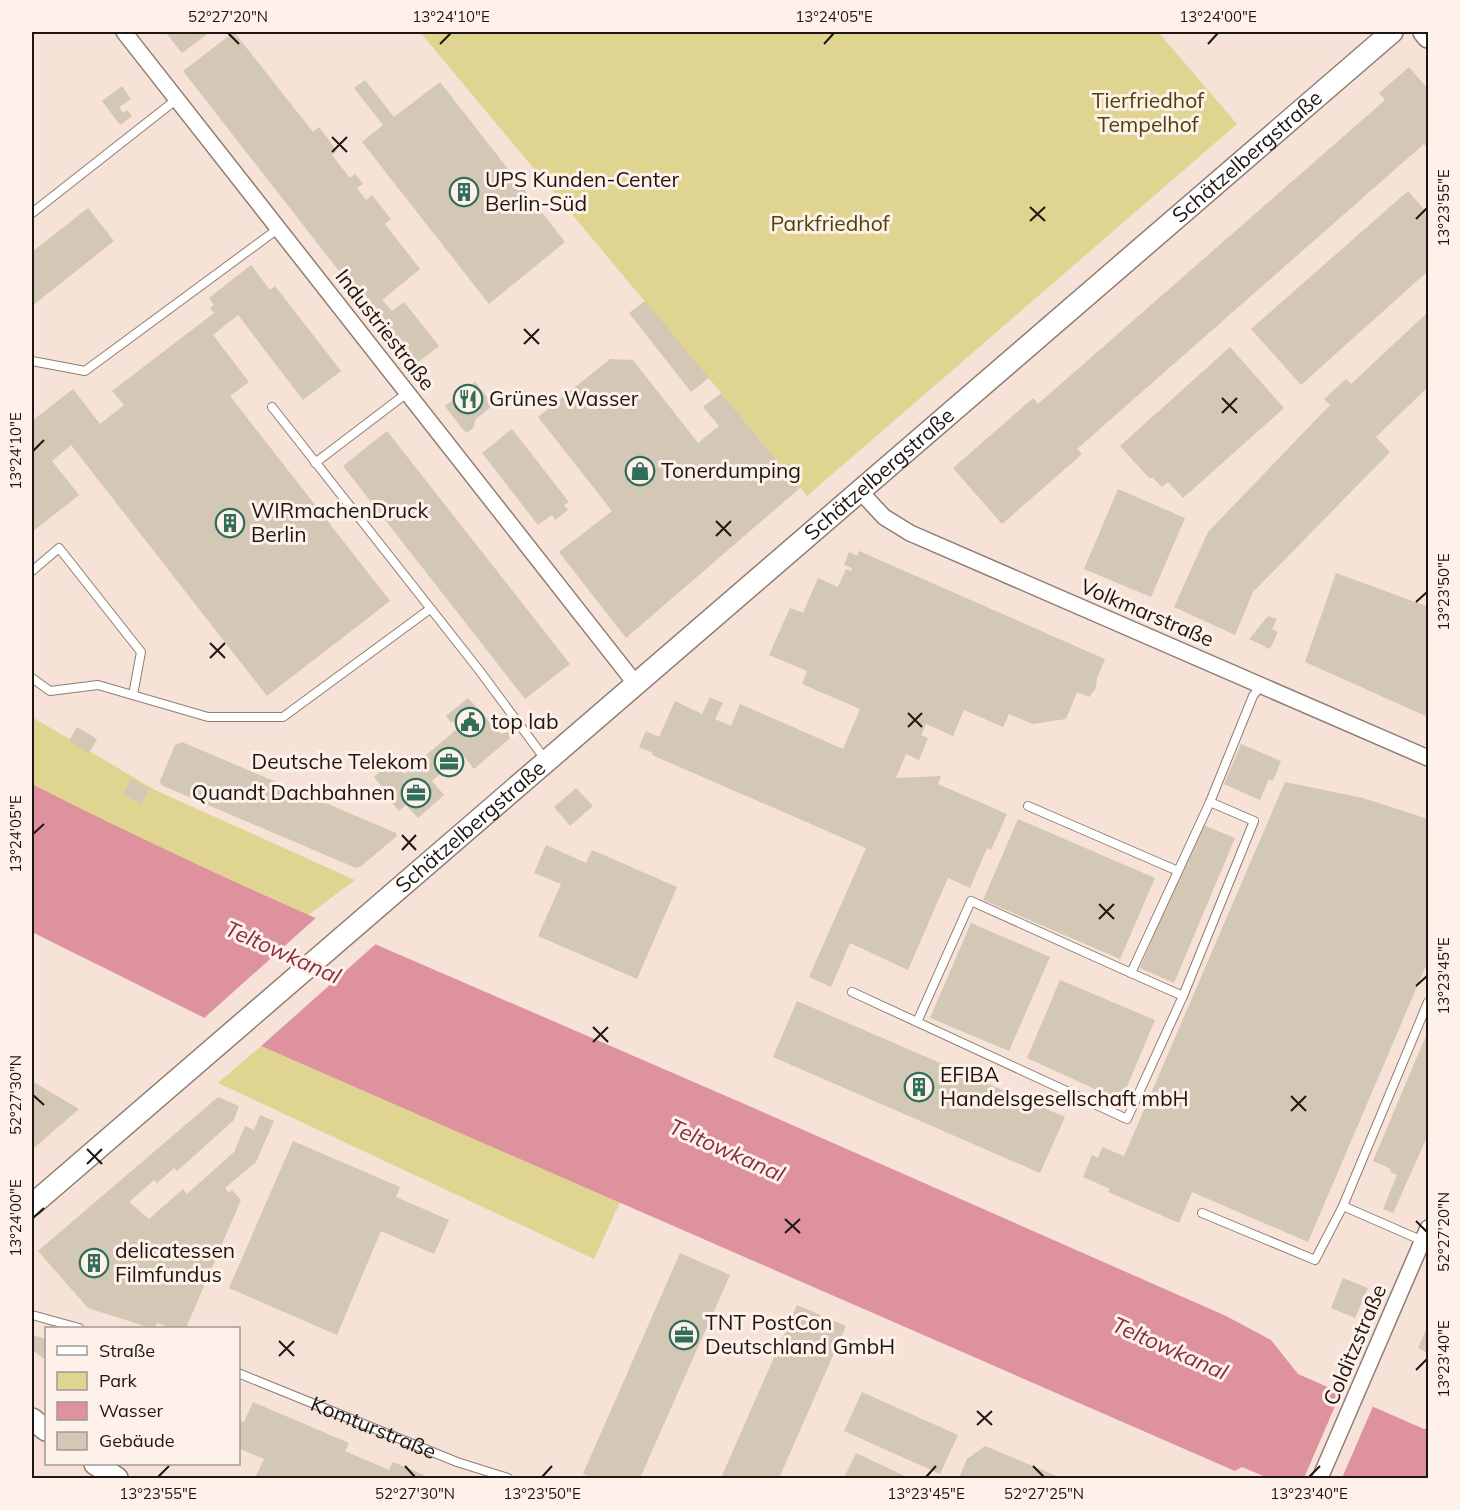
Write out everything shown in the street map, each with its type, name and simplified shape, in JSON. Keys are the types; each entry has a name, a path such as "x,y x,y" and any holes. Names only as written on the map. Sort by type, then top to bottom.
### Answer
{"street":[{"name":"Industriestraße","path":"124,32 635,683"},
{"name":"Schätzelbergstraße","path":"32,1204 1392,32"},
{"path":"1424,32 1428,37"},
{"name":"Volkmarstraße","path":"859,490 884,517 910,533 1428,758"},
{"name":"Colditzstraße","path":"1320,1479 1426,1234"},
{"path":"32,1419 45,1429"},
{"path":"96,1465 117,1479"}],"lane":[{"path":"32,213 177,99"},
{"path":"32,361 86,371 279,228"},
{"path":"315,463 407,393"},
{"path":"272,407 479,670 545,760"},
{"path":"32,572 59,549 141,652 133,695"},
{"path":"32,678 50,691 98,685 208,717 283,717 430,609"},
{"path":"1131,973 1210,802 1251,702 1261,685"},
{"path":"852,992 1127,1119 1183,996 1254,821 1210,802"},
{"path":"1028,806 1178,871"},
{"path":"917,1022 971,901 1183,996"},
{"path":"1202,1213 1315,1260 1343,1206 1428,1002"},
{"path":"1343,1206 1426,1234"},
{"path":"32,1315 72,1327"},
{"name":"Komturstraße","path":"240,1374 457,1462 508,1479"}],"green space":[{"name":"Parkfriedhof","path":"420,32 1158,32 1237,124 807,496"},
{"path":"32,717 155,790 355,880 308,915 126,832 32,784"},
{"path":"261,1046 620,1202 594,1259 218,1083"}],"water":[{"name":"Teltowkanal","path":"32,784 173,853 317,918 1226,1316 1271,1340 1298,1374 1424,1429 1428,1428 1428,1478 1268,1478 1242,1467 1235,1471 261,1046 32,932"}],"pier":[{"path":"318,916 378,942 259,1048 202,1020"},
{"path":"1342,1390 1374,1404 1342,1478 1304,1478"}],"building":[{"path":"165,32 210,32 182,53"},
{"path":"234,32 313,132 319,127 337,151 332,155 350,178 355,174 363,184 357,188 366,200 372,195 391,219 385,224 420,269 382,300 392,311 404,302 439,346 413,366 183,71"},
{"path":"1409,67 1428,89 1428,150 1424,144 1077,449 1082,454 1002,524 953,468 1033,398 1038,404 1385,100 1379,93"},
{"name":"UPS Kunden-Center Berlin-Süd","path":"365,80 394,117 440,82 565,242 489,304 362,142 383,125 354,88"},
{"path":"122,86 131,99 119,107 123,113 127,110 132,116 120,125 102,101"},
{"path":"1408,191 1428,214 1428,271 1301,385 1251,329"},
{"path":"88,208 114,241 32,306 32,252"},
{"name":"WIRmachenDruck Berlin","path":"251,265 270,290 275,286 341,371 303,400 238,315 213,335 249,382 230,396 390,601 267,696 71,445 52,461 79,495 32,532 32,421 73,389 100,424 124,405 112,391 214,313 210,308 214,305 209,298"},
{"path":"645,301 709,378 691,392 629,313"},
{"path":"1428,312 1428,387 1376,437 1390,452 1253,592 1235,635 1174,607 1208,532 1330,405 1324,399 1346,379 1351,384"},
{"path":"1230,347 1284,408 1183,498 1168,482 1162,487 1152,477 1150,479 1120,446"},
{"path":"610,359 633,360 698,443 719,426 703,407 721,393 800,488 626,638 559,552 612,511 538,417"},
{"path":"475,382 493,405 475,420 474,427 468,432 464,431 445,406"},
{"path":"512,429 569,502 564,505 568,510 555,520 552,515 538,525 482,453"},
{"path":"387,431 570,664 525,699 343,466"},
{"path":"1118,489 1185,518 1151,597 1084,569"},
{"path":"859,551 1105,659 1097,678 1096,688 1089,697 1077,692 1066,719 1033,724 1009,714 1003,727 964,710 953,736 926,724 921,735 928,738 919,760 906,754 896,778 941,776 938,784 1007,814 991,850 987,848 970,888 948,878 908,970 850,943 831,987 809,977 866,848 652,755 653,753 639,747 646,731 659,737 675,701 702,714 710,697 723,703 715,719 731,726 740,704 843,749 860,709 802,684 807,671 769,655 790,608 803,613 818,578 838,587 846,569 851,571 852,568 844,565 849,552 857,556"},
{"path":"1336,573 1426,606 1428,601 1428,717 1305,662"},
{"path":"1268,616 1277,619 1272,629 1278,632 1270,649 1249,639"},
{"path":"468,698 501,734 508,732 509,739 474,769 463,755 432,781 444,795 418,818 406,805 399,811 392,803 394,801 374,777 395,758 404,774 459,727 454,721 451,723 446,716"},
{"path":"77,727 97,739 89,753 69,741"},
{"path":"182,742 396,833 397,836 356,868 161,785 160,781 175,745"},
{"path":"1241,744 1281,761 1273,781 1269,779 1260,800 1224,784"},
{"path":"131,779 149,789 141,804 123,794"},
{"path":"1285,782 1363,798 1428,819 1428,961 1308,1242 1192,1192 1179,1223 1108,1192 1110,1189 1083,1177 1092,1155 1098,1158 1102,1147 1124,1156"},
{"path":"576,788 593,806 570,826 554,807"},
{"path":"1018,819 1155,878 1120,959 983,900"},
{"path":"1201,824 1235,838 1174,983 1140,968"},
{"path":"546,845 586,863 592,850 677,887 637,979 538,936 561,884 534,873"},
{"path":"971,923 1050,957 1009,1051 930,1018"},
{"path":"1060,980 1155,1020 1121,1101 1027,1058"},
{"name":"EFIBA Handelsgesellschaft mbH","path":"797,1001 1065,1117 1040,1173 773,1057"},
{"path":"1428,1031 1428,1135 1393,1213 1383,1209 1397,1175 1390,1172 1391,1169 1373,1161"},
{"path":"32,1081 79,1109 35,1147 32,1145"},
{"path":"218,1097 239,1106 234,1120 177,1171 174,1168 157,1183 154,1180 129,1202 149,1219 183,1189 187,1194 234,1152 245,1126 254,1130 260,1115 274,1121 256,1162 225,1188 229,1193 232,1190 241,1200 186,1327 168,1327 157,1323 155,1327 148,1327 88,1308 38,1251"},
{"path":"293,1141 400,1187 396,1197 449,1220 434,1254 381,1231 337,1335 229,1288"},
{"path":"680,1253 730,1275 640,1478 594,1478 583,1474"},
{"path":"1343,1278 1368,1288 1355,1318 1331,1308"},
{"path":"797,1305 846,1326 779,1478 721,1478"},
{"path":"1428,1325 1428,1353 1418,1348"},
{"path":"32,1335 45,1339 45,1359 32,1350"},
{"path":"862,1392 958,1435 940,1474 844,1431"},
{"path":"253,1402 349,1443 345,1451 389,1470 393,1462 424,1475 422,1478 255,1478 264,1459 240,1449 240,1421 244,1422"},
{"path":"985,1446 1061,1478 959,1478 967,1459"},
{"path":"856,1453 909,1478 844,1478"}],"place":[{"name":"UPS Kunden-Center Berlin-Süd","path":"464,192"},
{"name":"Grünes Wasser","path":"468,399"},
{"name":"Tonerdumping","path":"640,471"},
{"name":"WIRmachenDruck Berlin","path":"230,523"},
{"name":"top lab","path":"470,722"},
{"name":"Deutsche Telekom","path":"449,762"},
{"name":"Quandt Dachbahnen","path":"416,793"},
{"name":"EFIBA Handelsgesellschaft mbH","path":"919,1087"},
{"name":"delicatessen Filmfundus","path":"94,1263"},
{"name":"TNT PostCon Deutschland GmbH","path":"684,1335"}],"park label":[{"name":"Tierfriedhof Tempelhof","path":"1148,113"}]}
